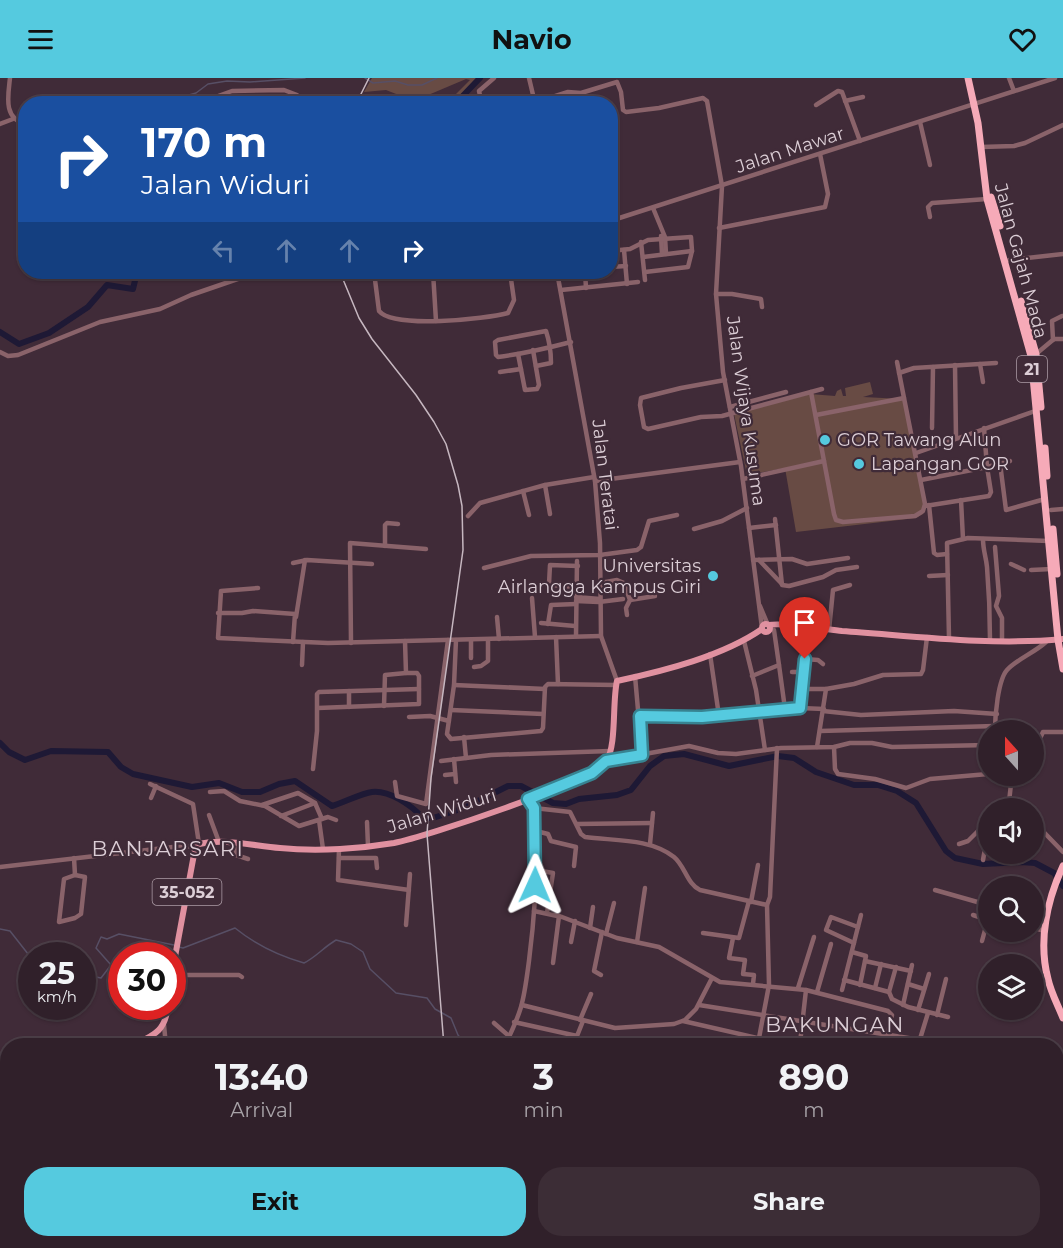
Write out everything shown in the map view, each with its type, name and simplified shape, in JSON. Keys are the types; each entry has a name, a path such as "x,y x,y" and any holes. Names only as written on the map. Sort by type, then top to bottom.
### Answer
{"highway":[{"name":"21","path":"968,78 975,104 980,112 990,192 1036,354 1063,669"},
{"name":"Jalan Gajah Mada","path":"975,104 983,147 987,199 1029,348 1039,410 1045,499 1061,641"},
{"path":"1062,870 1045,931 1046,971 1062,1007"},
{"path":"1057,883 1047,946 1051,978 1062,1007 1063,1018"}],"main road":[{"path":"606,761 610,751 616,683 710,654 746,640 767,628 788,626 927,637 1061,641"},
{"name":"Jalan Widuri","path":"198,845 218,842 235,846 323,849 339,854 413,838 542,794 592,773 606,761"},
{"name":"35-052","path":"179,942 198,845"},
{"path":"146,1038 159,1031 165,1020"}],"street":[{"path":"10,78 8,101 13,119"},
{"path":"480,96 479,91 494,78"},
{"path":"529,78 533,96"},
{"path":"1010,78 1014,91"},
{"name":"Jalan Mawar","path":"618,218 1055,78"},
{"name":"Jalan Wijaya Kusuma","path":"556,96 568,92 580,93 616,82 621,92 622,106 626,112 706,99 722,186 716,294 724,380 756,560 759,603 779,665 785,709"},
{"path":"218,96 232,91 284,90 297,96"},
{"path":"816,105 840,91 846,101 860,141"},
{"path":"846,101 863,97"},
{"path":"0,124 13,119 18,121"},
{"path":"920,122 930,165"},
{"path":"983,147 1014,146 1025,143 1063,125"},
{"path":"719,228 825,207 828,194 820,154"},
{"path":"930,217 928,207 932,204 987,199"},
{"path":"654,207 664,254"},
{"path":"618,250 632,248 641,242 662,236 691,237 692,252 688,267 645,272"},
{"path":"641,242 645,279"},
{"path":"624,250 627,284"},
{"path":"643,257 692,252"},
{"path":"1009,260 1063,254"},
{"path":"618,266 626,266"},
{"path":"0,352 8,356 18,355 100,322 160,309 191,295 238,279"},
{"path":"375,279 379,311 382,314 407,320 436,321 508,313 514,300 511,279"},
{"path":"433,279 436,321"},
{"name":"Jalan Teratai","path":"559,279 595,479 600,555 601,636 616,683"},
{"path":"585,279 586,288"},
{"path":"561,290 638,282"},
{"path":"716,294 761,299 762,307"},
{"path":"1053,340 1052,321 1062,316"},
{"path":"536,366 551,363 550,348 546,331 495,342 498,357 518,354 524,352 534,351 550,348 572,344"},
{"path":"1036,354 1053,340 1063,339"},
{"path":"518,354 525,390 528,391 539,387 534,351"},
{"path":"897,362 927,506 934,553 947,554"},
{"path":"899,373 911,369 996,363"},
{"path":"980,364 983,382"},
{"path":"954,365 956,438"},
{"path":"932,428 933,367"},
{"path":"500,372 521,369"},
{"path":"724,380 641,398 644,426 648,429 822,389"},
{"path":"730,409 786,392"},
{"path":"811,392 834,514 839,521 915,516 927,506 990,495 984,428"},
{"path":"816,415 904,398"},
{"path":"916,453 1039,410"},
{"path":"921,480 1010,460"},
{"path":"743,479 824,461"},
{"path":"468,516 480,503 545,485 740,462"},
{"path":"1000,463 1006,510 1045,499"},
{"path":"545,485 550,514"},
{"path":"523,491 529,515"},
{"path":"961,500 963,539"},
{"path":"694,530 723,521 747,508"},
{"path":"1051,510 1063,509"},
{"path":"484,568 531,556 600,555 640,549 649,521 677,515"},
{"path":"749,528 775,522 782,585"},
{"path":"385,546 385,525 387,523 398,524"},
{"path":"949,638 947,543 963,539 1049,541"},
{"path":"983,539 983,552 988,572 990,640"},
{"path":"351,643 350,543 426,549"},
{"path":"994,547 999,596 996,606 1002,618 1002,641"},
{"path":"756,560 792,559 807,564 848,558"},
{"path":"293,642 305,560"},
{"path":"293,563 305,560 372,564"},
{"path":"756,560 782,585 789,586 823,577 836,570 857,567"},
{"path":"576,587 549,584 551,565 577,563 576,636"},
{"path":"1011,564 1028,570 1054,569"},
{"path":"929,576 948,575"},
{"path":"600,583 617,580 626,584 630,600 626,608 627,615"},
{"path":"829,630 833,590 850,585"},
{"path":"258,588 222,590 218,613 217,635 219,638 351,643 601,636"},
{"path":"630,600 655,596"},
{"path":"532,598 535,638"},
{"path":"548,624 551,604 623,599"},
{"path":"218,613 242,613 253,610 293,614 296,617"},
{"path":"497,617 499,639"},
{"path":"541,623 575,626"},
{"path":"556,637 558,684"},
{"path":"802,689 826,689 884,675 921,674 927,637"},
{"path":"395,782 397,796 426,804 448,640"},
{"path":"456,640 448,737 451,739 541,731 545,689 548,684 616,683"},
{"path":"471,640 471,658"},
{"path":"474,667 481,666 488,661 488,640"},
{"path":"746,640 765,750"},
{"path":"405,641 406,673"},
{"path":"302,665 303,642"},
{"path":"996,720 1004,674 1011,666 1046,642"},
{"path":"710,654 719,716"},
{"path":"800,708 805,659 818,660 824,664"},
{"path":"752,675 779,665"},
{"path":"792,672 804,672"},
{"path":"318,708 384,706 417,704 419,702 419,675 406,673 385,675 384,706"},
{"path":"635,676 642,755"},
{"path":"454,685 545,689"},
{"path":"313,769 317,694 319,692 419,688"},
{"path":"817,747 826,689"},
{"path":"349,691 349,707"},
{"path":"640,716 719,716 800,708 861,715 954,711 997,714"},
{"path":"451,710 543,714"},
{"path":"409,717 422,716 449,721"},
{"path":"820,731 978,728"},
{"path":"1044,732 1063,732"},
{"path":"464,737 466,758"},
{"path":"606,761 689,746 731,754 834,747 850,743 872,743 892,747 978,745"},
{"path":"834,747 835,769 838,774 875,779 901,788 910,788 930,779 978,775"},
{"path":"522,1005 615,1028 683,1022 759,1038 769,985 767,905 770,897 777,750"},
{"path":"441,761 610,751"},
{"path":"454,759 456,782"},
{"path":"446,775 455,774"},
{"path":"0,867 198,845 193,804 153,785 151,798"},
{"path":"210,792 224,791 240,801 262,805 299,826 330,817 336,820"},
{"path":"262,805 297,793 315,803 320,820 323,849"},
{"path":"494,1023 509,1036 522,1005 534,911 536,870 536,831 534,808 530,798"},
{"path":"281,816 315,803"},
{"path":"534,808 570,812 581,834 585,837 650,844 674,857 696,888 767,905"},
{"path":"650,844 652,813"},
{"path":"209,815 218,842"},
{"path":"367,822 368,846"},
{"path":"577,824 652,823"},
{"path":"536,831 548,834 551,841 576,847 574,866"},
{"path":"1044,831 1063,852"},
{"path":"959,844 968,841 978,832"},
{"path":"235,846 238,857 248,859"},
{"path":"377,868 376,858 339,854 338,880 410,890"},
{"path":"74,858 75,875"},
{"path":"703,933 739,938 758,865"},
{"path":"536,870 554,873 547,913"},
{"path":"406,925 410,874"},
{"path":"75,875 82,875 85,878 81,914 59,922 64,879 75,875"},
{"path":"638,942 645,888"},
{"path":"935,890 978,901"},
{"path":"602,975 594,971 614,903"},
{"path":"590,928 593,907"},
{"path":"534,911 559,916 604,933 653,945 670,952 720,982 798,988 891,1011 887,1038"},
{"path":"842,990 861,915"},
{"path":"973,915 978,916"},
{"path":"552,963 559,916"},
{"path":"854,943 826,930 831,917 858,927"},
{"path":"571,942 575,921"},
{"path":"798,988 814,937"},
{"path":"733,938 729,958 745,960 743,974 754,976 753,984"},
{"path":"817,992 831,944"},
{"path":"852,952 866,955 860,984"},
{"path":"865,961 911,968 903,1005"},
{"path":"875,988 881,964"},
{"path":"896,967 889,992 891,999 927,1013 948,1017"},
{"path":"186,974 239,975 242,977"},
{"path":"918,1010 929,974"},
{"path":"683,1022 699,1005 712,978"},
{"path":"844,980 889,992"},
{"path":"937,1015 946,980"},
{"path":"908,984 924,989"},
{"path":"801,1038 806,990"},
{"path":"514,1022 577,1036 591,994"},
{"path":"699,1005 914,1038"},
{"path":"920,1038 927,1013"},
{"path":"164,1025 165,1038"}],"shaded area":[{"path":"372,78 480,78 462,96 454,96 470,80 466,79 426,96 401,96 386,90 364,92"},
{"name":"GOR Tawang Alun","path":"870,382 873,394 863,397 903,399 924,506 923,514 916,518 796,532 785,468 747,475 734,414 810,394 835,396 841,389 843,396 846,396 845,388"}],"waterway":[{"path":"185,96 196,93 208,84 227,81 250,82 305,78"},
{"path":"365,78 373,83 395,81 408,85 422,85 437,78"},
{"path":"463,96 480,78"},
{"path":"0,332 19,344 49,333 88,307 107,285 133,289 135,279"},
{"path":"0,743 9,752 25,760 51,751 108,752 121,767 133,774 192,787 219,783 242,792 260,792 279,784 295,781 332,806 363,794 385,793 399,799 422,817 433,818 464,808 508,786 521,786 553,803 566,804 579,799 617,795 631,790 650,766 664,756 684,754 729,766 778,756 794,758 816,772 854,785 878,785 897,791 916,803 946,851 955,858 983,864 1035,863 1054,873 1063,886"},
{"path":"186,947 235,928 268,949 304,963 336,940 351,944 363,952 370,969 396,993 427,998 435,1009 451,1018 460,1038"},
{"path":"0,929 10,931 19,942"},
{"path":"96,948 101,937 107,939 119,934 159,942"},
{"path":"96,948 108,962"},
{"path":"96,977 101,978 108,969"}],"railway":[{"path":"360,96 369,78"},
{"path":"343,279 359,318 372,339 416,395 446,444 462,506 463,550 431,778 427,834 443,1038"}],"place":[{"name":"GOR Tawang Alun","path":"825,440"},
{"name":"Lapangan GOR","path":"859,464"},
{"name":"Universitas Airlangga Kampus Giri","path":"713,576"}],"district":[{"name":"BANJARSARI","path":"168,848"},
{"name":"BAKUNGAN","path":"835,1024"}],"route":[{"path":"535,885 536,831 534,808 528,799 592,773 606,761 642,755 640,716 702,717 800,708 805,659"}]}
